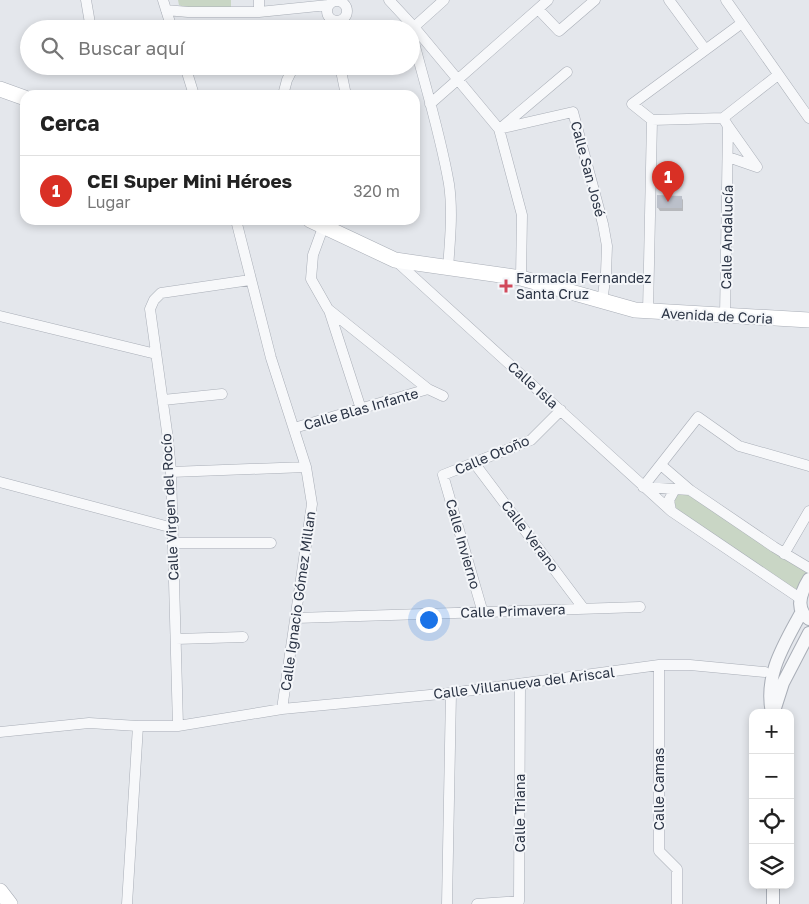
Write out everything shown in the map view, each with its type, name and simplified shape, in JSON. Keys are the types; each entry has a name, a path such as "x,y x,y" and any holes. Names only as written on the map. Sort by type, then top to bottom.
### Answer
{"main road":[{"path":"0,89 20,96"},
{"name":"Avenida de Coria","path":"326,225 395,260 522,278 602,302 648,312 809,320"},
{"path":"0,891 10,904"}],"street":[{"path":"86,0 89,20"},
{"path":"259,0 259,12"},
{"path":"388,0 405,20"},
{"path":"420,20 444,0"},
{"path":"430,104 548,0"},
{"path":"538,9 559,30 595,0"},
{"path":"669,0 705,49"},
{"path":"726,0 809,118"},
{"path":"331,20 327,15 338,2"},
{"path":"164,5 188,12 259,12 338,2 346,7 347,14 342,20"},
{"path":"164,5 169,20"},
{"path":"742,23 632,104 652,120 726,122 778,75"},
{"path":"420,37 499,129 522,215 522,278"},
{"path":"420,63 449,185 452,222 448,268"},
{"path":"499,129 567,72"},
{"path":"188,75 192,90"},
{"path":"284,90 290,75"},
{"path":"342,75 345,90"},
{"name":"Calle San José","path":"499,129 572,112 603,224 607,246 602,302"},
{"path":"648,312 652,120"},
{"path":"726,122 757,167 728,157"},
{"name":"Calle Andalucía","path":"725,316 728,157 726,122"},
{"name":"Calle Ignacio Gómez Millan","path":"0,732 89,723 178,726 282,708 312,504 306,467 271,358 237,225"},
{"name":"Calle Blas Infante","path":"319,225 312,255 311,279 328,309 428,388 443,396"},
{"name":"Calle Isla","path":"395,260 643,487 671,510 801,599"},
{"name":"Calle Virgen del Rocío","path":"178,726 171,472 150,309 154,300 161,293 250,280"},
{"path":"328,309 361,409"},
{"path":"0,316 156,354"},
{"name":"Calle Blas Infante","path":"294,428 428,388"},
{"path":"163,400 222,394"},
{"name":"Calle Otoño","path":"443,476 531,440 561,410"},
{"path":"643,487 698,417 739,446 809,466"},
{"name":"Calle Verano","path":"475,464 584,609"},
{"path":"661,465 690,490 784,554 809,568"},
{"path":"171,472 306,467"},
{"name":"Calle Invierno","path":"443,476 483,613"},
{"path":"0,482 173,528"},
{"path":"643,487 690,490"},
{"path":"671,510 670,500 675,489"},
{"path":"784,554 809,511"},
{"path":"173,543 271,543"},
{"path":"772,709 770,692 775,662 805,616 799,608 809,579"},
{"name":"Calle Primavera","path":"296,618 640,607"},
{"path":"774,709 783,684 809,633"},
{"path":"176,639 243,637"},
{"name":"Calle Villanueva del Ariscal","path":"282,708 452,693 659,666 690,665 765,672"},
{"name":"Calle Camas","path":"659,666 658,851 677,868 676,904"},
{"name":"Calle Triana","path":"477,904 519,901 520,684"},
{"path":"447,904 452,693"},
{"path":"127,904 138,726"},
{"path":"773,889 773,904"}],"green space":[{"path":"178,0 231,0 231,9 184,7 179,5"},
{"path":"679,493 689,495 770,550 808,572 798,593 676,510 674,498"}],"building":[{"path":"657,195 682,196 682,208 657,208"}],"place":[{"name":"CEI Super Mini Héroes","path":"668,202"},
{"name":"Farmacia Fernandez Santa Cruz","path":"506,286"}]}
